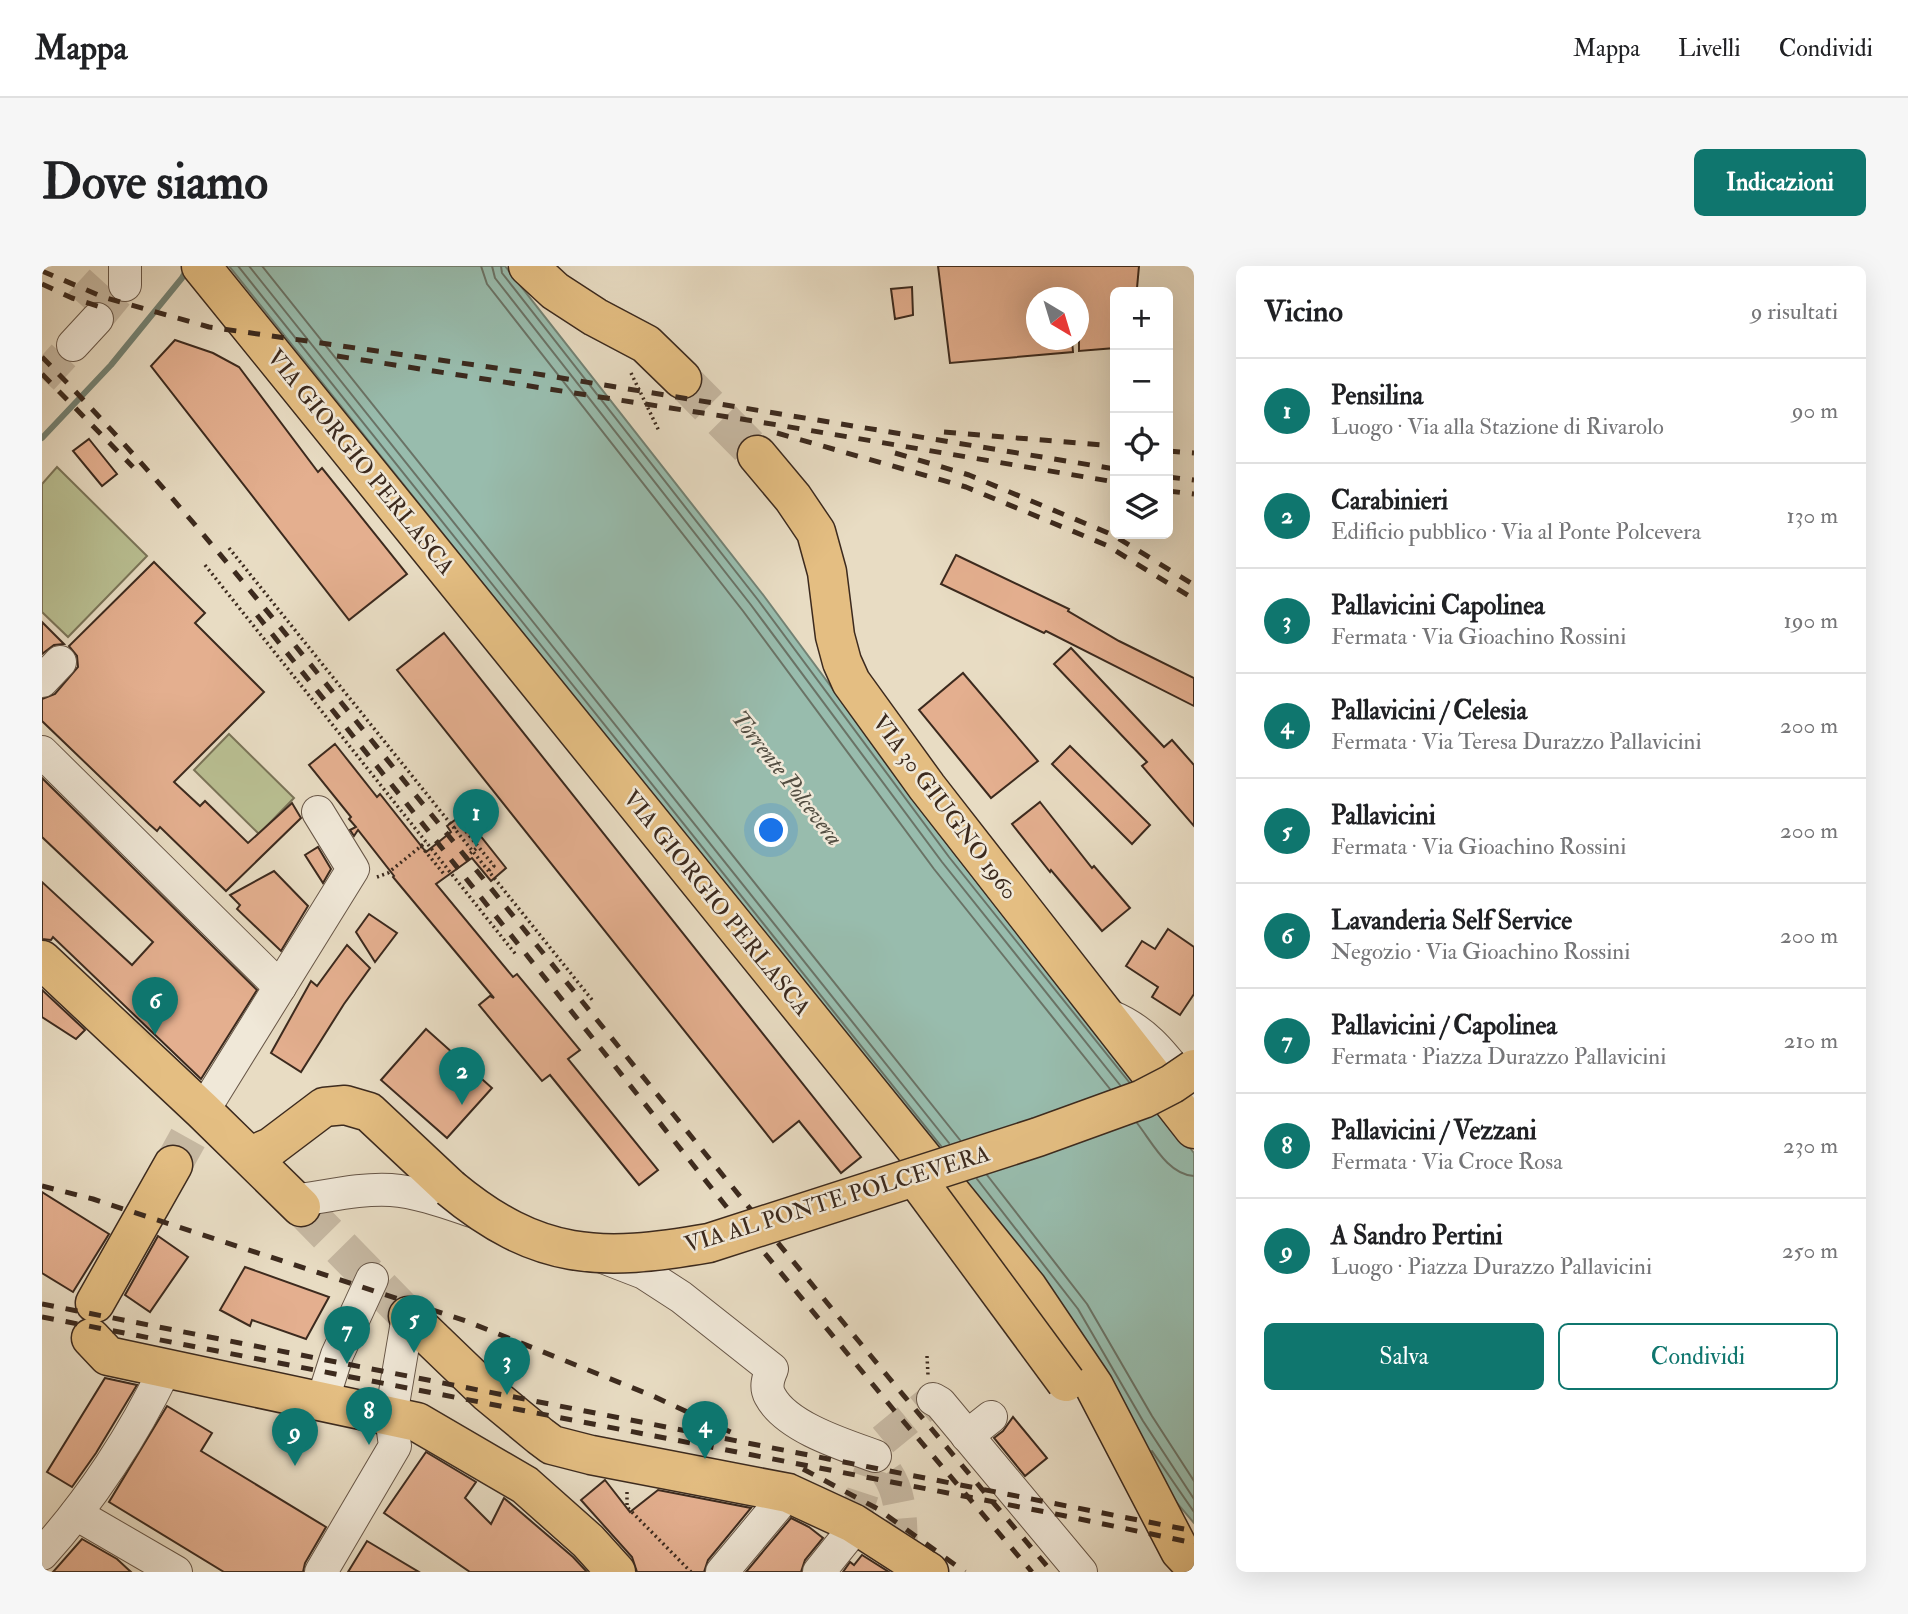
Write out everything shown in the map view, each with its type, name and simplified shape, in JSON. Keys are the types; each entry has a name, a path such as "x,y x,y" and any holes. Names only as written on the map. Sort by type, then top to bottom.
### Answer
{"main road":[{"path":"528,266 555,291 595,317 646,344 682,379"},
{"name":"VIA GIORGIO PERLASCA","path":"207,274 1028,1288 1094,1386 1187,1559"},
{"name":"VIA 30 GIUGNO 1960","path":"757,455 793,498 816,532 827,572 835,636 851,682 927,787 1194,1129"},
{"path":"416,531 467,630 915,1177 1066,1382 1118,1471 1156,1523 1187,1559"},
{"path":"42,960 173,1084 190,1113 188,1138 93,1321 108,1356 417,1422 521,1482 588,1541 615,1572"},
{"name":"VIA AL PONTE POLCEVERA","path":"243,1149 271,1147 324,1107 345,1105 369,1112 479,1212 544,1244 572,1252 659,1252 709,1243 1038,1137 1143,1099 1194,1069"},
{"path":"188,1138 208,1133 243,1149 298,1204"},
{"path":"408,1316 488,1393 546,1441"},
{"path":"449,1439 473,1426 488,1393"},
{"path":"521,1482 519,1454 529,1440 546,1441 629,1462 788,1493 856,1525 929,1572"}],"street":[{"path":"42,752 279,987"},
{"path":"188,1138 353,869 318,812"},
{"path":"1103,1013 1128,1023 1147,1036 1194,1094"},
{"path":"298,1204 359,1192 392,1190 468,1210 644,1273 681,1297 772,1369 768,1379 769,1395 789,1418 879,1459"},
{"path":"322,1402 337,1355 372,1279"},
{"path":"321,1572 395,1446 391,1416 408,1316"},
{"path":"42,1553 76,1514 148,1404 166,1369"},
{"path":"931,1391 940,1403 979,1427 1081,1572"},
{"path":"722,1572 788,1493"},
{"path":"76,1514 176,1572"},
{"path":"819,1572 856,1525"}],"path":[{"path":"229,548 593,1001"},
{"path":"205,565 517,956"},
{"path":"454,828 460,824 494,866 488,871"},
{"path":"416,840 422,836"},
{"path":"388,873 426,842"},
{"path":"421,846 444,874"},
{"path":"466,857 478,847"},
{"path":"927,1356 931,1391"},
{"path":"629,1462 627,1507 691,1572"}],"shaded area":[{"path":"57,467 147,556 68,637 42,612 42,484"},
{"path":"229,734 294,798 259,834 194,770"}],"water":[{"name":"Torrente Polcevera","path":"229,266 505,266 764,596 954,853 1194,1153 1194,1523 1176,1502 1129,1430 555,674"}],"building":[{"path":"938,266 1139,266 1137,287 1110,287 1110,348 1079,351 1089,350 1089,287 1026,287 1026,350 1073,352 950,363"},
{"path":"912,287 913,315 895,319 891,289"},
{"path":"175,340 213,353 239,367 318,472 322,468 407,574 349,620 151,366"},
{"path":"89,439 117,474 102,486 73,451"},
{"path":"956,555 1069,609 1068,611 1119,641 1194,678 1194,706 1046,631 1044,633 941,584"},
{"path":"154,562 205,613 195,623 264,692 174,782 200,806 205,801 248,843 292,803 301,818 226,891 160,827 157,831 149,824 42,721 42,699 55,694 78,667 77,656 69,646"},
{"path":"42,622 64,644 54,645 42,654"},
{"path":"444,633 861,1157 841,1173 799,1121 773,1142 397,670"},
{"path":"1071,648 1164,747 1172,740 1194,765 1194,826 1142,766 1147,762 1054,664"},
{"path":"963,673 1038,761 991,798 919,710"},
{"path":"335,744 377,797 380,794 426,852 451,832 447,826 463,814 506,868 491,881 472,858 436,884 513,977 517,974 580,1050 568,1059 658,1170 639,1185 550,1075 542,1081 479,1005 490,996 494,998 393,877 358,830 354,836 350,830 356,827 349,819 351,817 309,765"},
{"path":"1070,746 1150,825 1132,844 1052,764"},
{"path":"42,778 257,990 201,1079 53,937 51,940 42,939 42,882 132,965 153,942 42,837"},
{"path":"1040,802 1092,868 1094,866 1130,908 1102,931 1012,824"},
{"path":"318,847 331,869 323,883 305,855"},
{"path":"274,871 308,906 281,951 237,909 240,905 230,895"},
{"path":"369,914 397,933 375,962 356,932"},
{"path":"1168,929 1194,947 1194,994 1180,1015 1152,997 1158,987 1126,966 1142,941 1155,949"},
{"path":"347,945 370,968 301,1072 271,1053 311,981 317,986"},
{"path":"42,990 85,1030 76,1039 42,1017"},
{"path":"426,1029 492,1088 447,1138 381,1080"},
{"path":"42,1192 109,1234 73,1292 42,1273"},
{"path":"158,1236 188,1257 150,1312 125,1295"},
{"path":"245,1267 329,1297 306,1339 252,1320 250,1326 220,1310"},
{"path":"105,1378 137,1385 72,1487 47,1472"},
{"path":"167,1406 212,1433 201,1451 326,1527 305,1563 303,1572 224,1572 109,1502"},
{"path":"1013,1417 1047,1458 1025,1476 994,1438"},
{"path":"426,1452 476,1482 465,1498 491,1524 504,1498 587,1572 470,1572 384,1513"},
{"path":"605,1480 630,1512 658,1490 751,1508 708,1560 704,1572 637,1572 632,1557 581,1500"},
{"path":"791,1518 823,1538 805,1560 801,1572 746,1572"},
{"path":"82,1539 117,1559 131,1572 53,1572"},
{"path":"367,1541 419,1572 348,1572"},
{"path":"862,1555 889,1572 843,1572 850,1562 854,1565"}],"waterway":[{"path":"42,438 111,365 188,267"}],"tunnel":[{"path":"80,304 110,271"},
{"path":"97,319 125,285"},
{"path":"42,379 73,345"},
{"path":"682,379 757,455"},
{"path":"173,1165 188,1138"},
{"path":"301,1207 408,1316"},
{"path":"883,1440 933,1399"},
{"path":"853,1523 871,1468"},
{"path":"887,1473 899,1502 902,1554"}],"railway":[{"path":"42,271 103,297 209,327 531,373 1110,468"},
{"path":"42,284 72,298 107,309"},
{"path":"337,356 754,421 1110,481"},
{"path":"42,357 149,472 251,591 747,1205 1052,1572"},
{"path":"42,374 133,467"},
{"path":"944,432 1110,446"},
{"path":"777,433 966,487 1106,545 1194,599"},
{"path":"1173,451 1194,453"},
{"path":"895,453 969,475 1113,535 1194,585"},
{"path":"1173,478 1194,480"},
{"path":"1173,492 1194,494"},
{"path":"257,615 725,1205 1032,1572"},
{"path":"42,1186 93,1199 466,1321 653,1396 735,1434"},
{"path":"42,1304 1194,1531"},
{"path":"42,1317 1194,1543"},
{"path":"803,1469 878,1509 965,1572"}],"place":[{"name":"Pensilina","path":"476,847"},
{"name":"Lavanderia Self Service","path":"155,1035"},
{"name":"Carabinieri","path":"462,1105"},
{"name":"Pallavicini","path":"414,1353"},
{"name":"Pallavicini / Capolinea","path":"347,1364"},
{"name":"Pallavicini Capolinea","path":"507,1395"},
{"name":"Pallavicini / Vezzani","path":"369,1445"},
{"name":"Pallavicini / Celesia","path":"705,1459"},
{"name":"A Sandro Pertini","path":"295,1466"}]}
